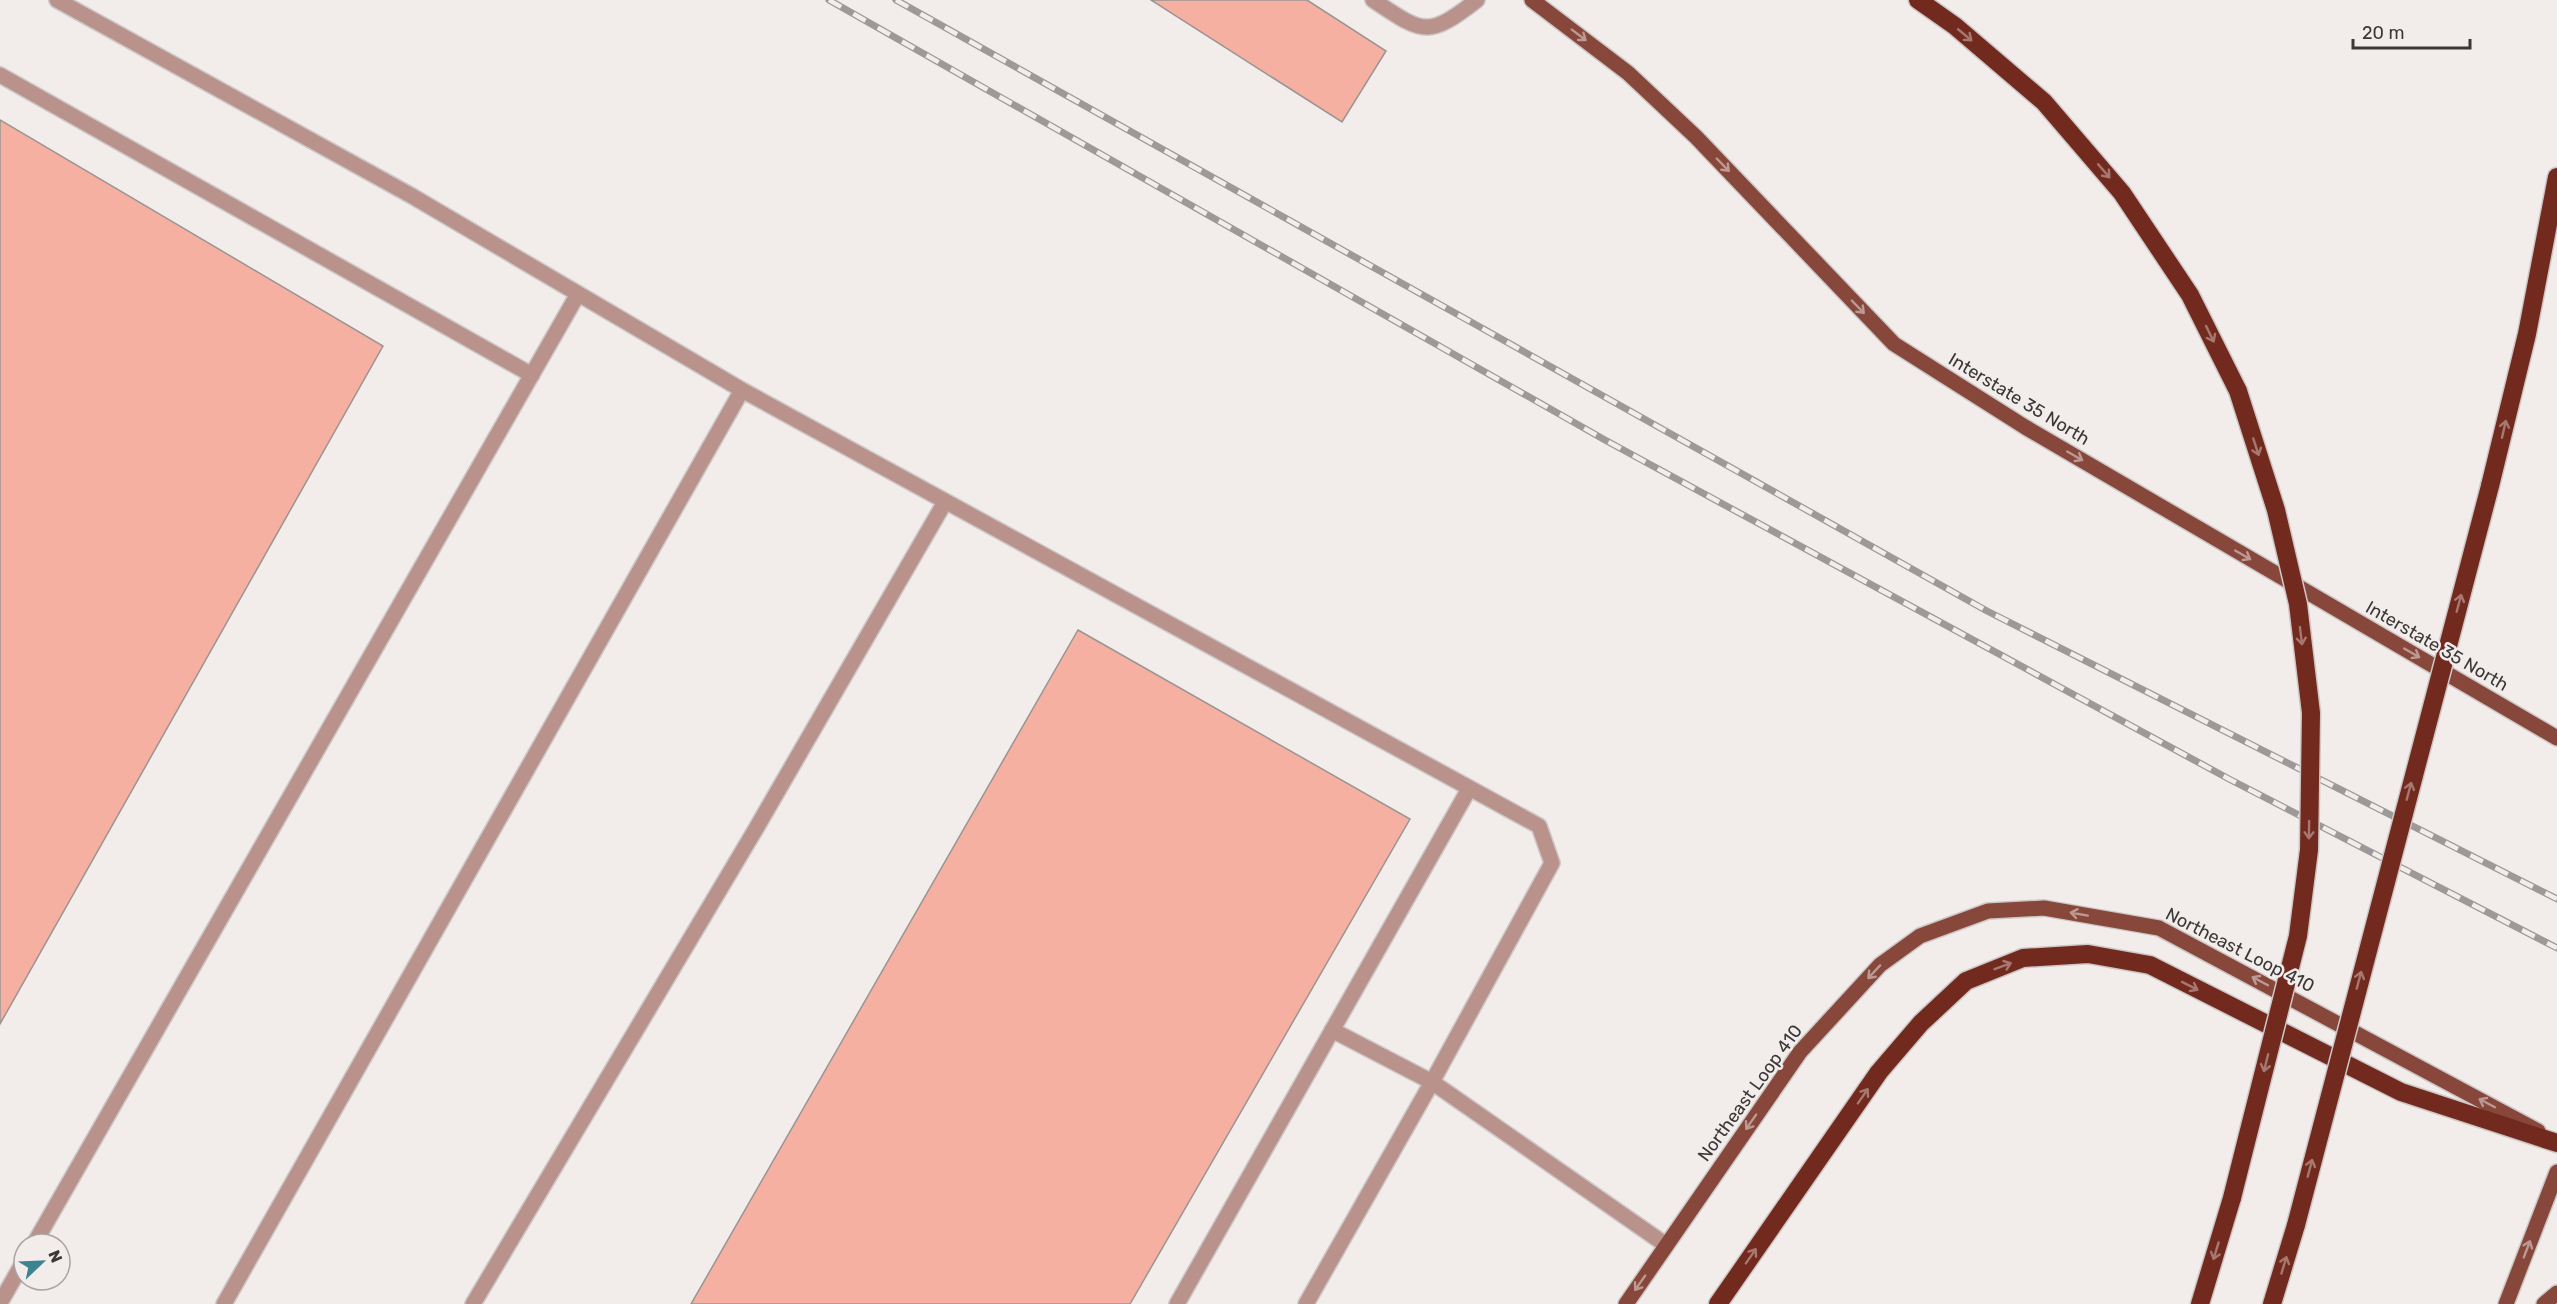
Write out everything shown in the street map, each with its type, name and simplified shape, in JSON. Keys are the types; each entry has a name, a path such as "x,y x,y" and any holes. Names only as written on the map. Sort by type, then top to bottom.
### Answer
{"highway":[{"path":"1918,0 1955,26 2044,102 2122,193 2190,295 2238,391 2279,520 2298,604 2311,713 2309,850 2298,936 2232,1198 2200,1304"},
{"path":"2272,1304 2296,1225 2490,486 2527,334 2557,177"},
{"path":"1718,1304 1879,1072 1921,1023 1966,981 2023,958 2088,954 2150,965 2402,1092 2557,1142"}],"main road":[{"name":"Interstate 35 North","path":"1532,0 1628,72 1696,137 1894,344 2025,426 2557,738"},
{"name":"Northeast Loop 410","path":"1626,1304 1800,1052 1880,964 1920,936 1988,911 2044,908 2159,928 2557,1142"},
{"path":"2506,1304 2557,1172"},
{"path":"2544,1304 2557,1293"}],"lane":[{"path":"57,0 412,196 742,390 1539,826 1552,863 1432,1082 1306,1304"},
{"path":"1373,0 1409,24 1428,29 1454,18 1477,0"},
{"path":"0,75 532,375"},
{"path":"41,1232 578,294"},
{"path":"224,1304 742,390"},
{"path":"473,1304 748,842 945,501"},
{"path":"1177,1304 1469,789"},
{"path":"1332,1030 1432,1082 1666,1245"},
{"path":"0,1303 12,1282"}],"building":[{"path":"1151,0 1307,0 1386,51 1342,122"},
{"path":"0,120 383,346 0,1024"},
{"path":"1078,630 1410,819 1130,1304 691,1304"}],"railway":[{"path":"829,0 1605,440 2229,779 2557,948"},
{"path":"896,0 1987,611 2557,899"}]}
